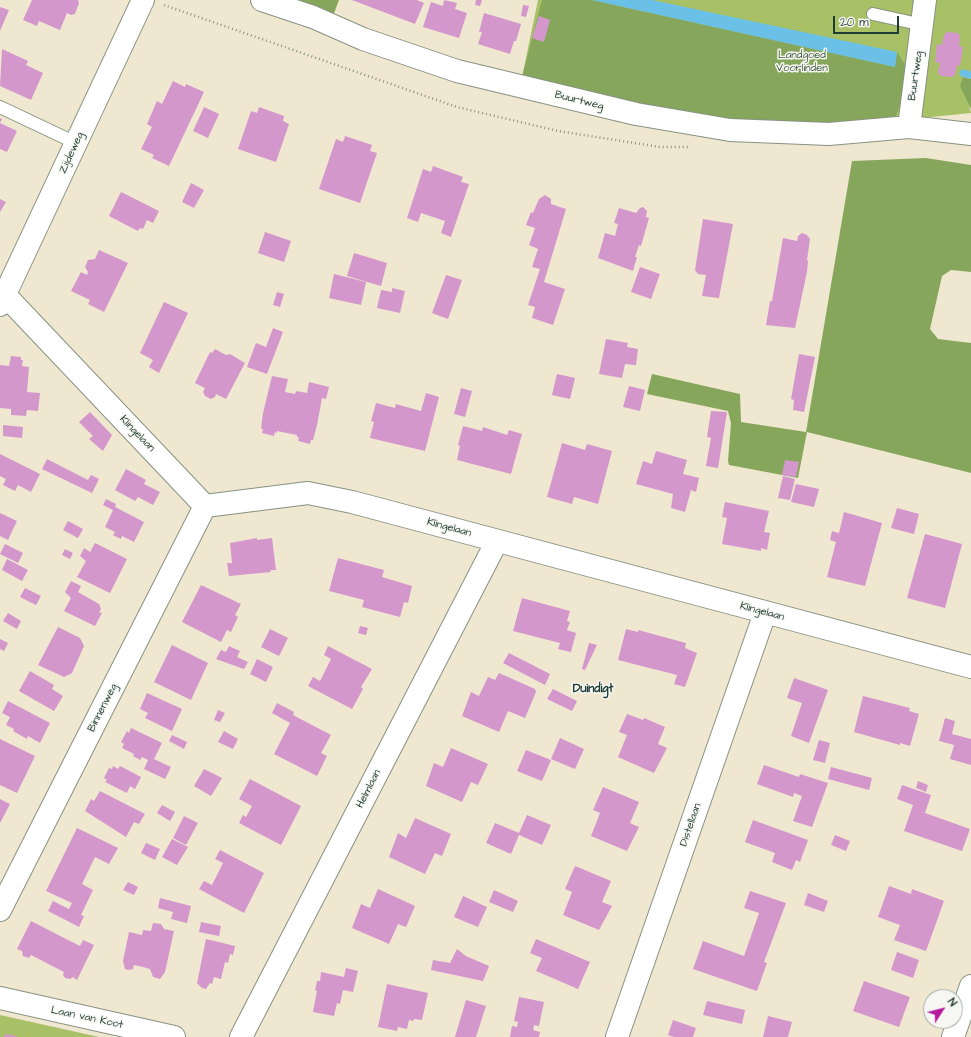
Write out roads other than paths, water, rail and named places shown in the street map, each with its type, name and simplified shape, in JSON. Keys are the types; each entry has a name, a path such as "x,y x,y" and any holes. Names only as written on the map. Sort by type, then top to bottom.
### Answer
{"street":[{"name":"Zijdeweg","path":"3,300 143,0"},
{"name":"Buurtweg","path":"262,0 313,17 363,39 457,71 636,114 730,130 829,134 909,127 971,134"},
{"name":"Buurtweg","path":"909,127 925,0"},
{"name":"Klingelaan","path":"3,300 205,506 308,493 352,502 971,668"},
{"name":"Binnenweg","path":"0,910 205,506"},
{"name":"Helmlaan","path":"241,1037 497,541"},
{"name":"Distellaan","path":"617,1037 765,613"},
{"path":"953,1037 971,986"},
{"name":"Laan van Koot","path":"0,998 174,1037"}],"lane":[{"path":"873,14 923,25"},
{"path":"0,107 76,143"}],"water":[{"path":"592,0 652,0 897,52 895,67"}],"waterway":[{"path":"963,73 971,75"}],"district":[{"name":"Duindigt","path":"593,689"}],"park label":[{"name":"Landgoed Voorlinden","path":"802,62"}]}
